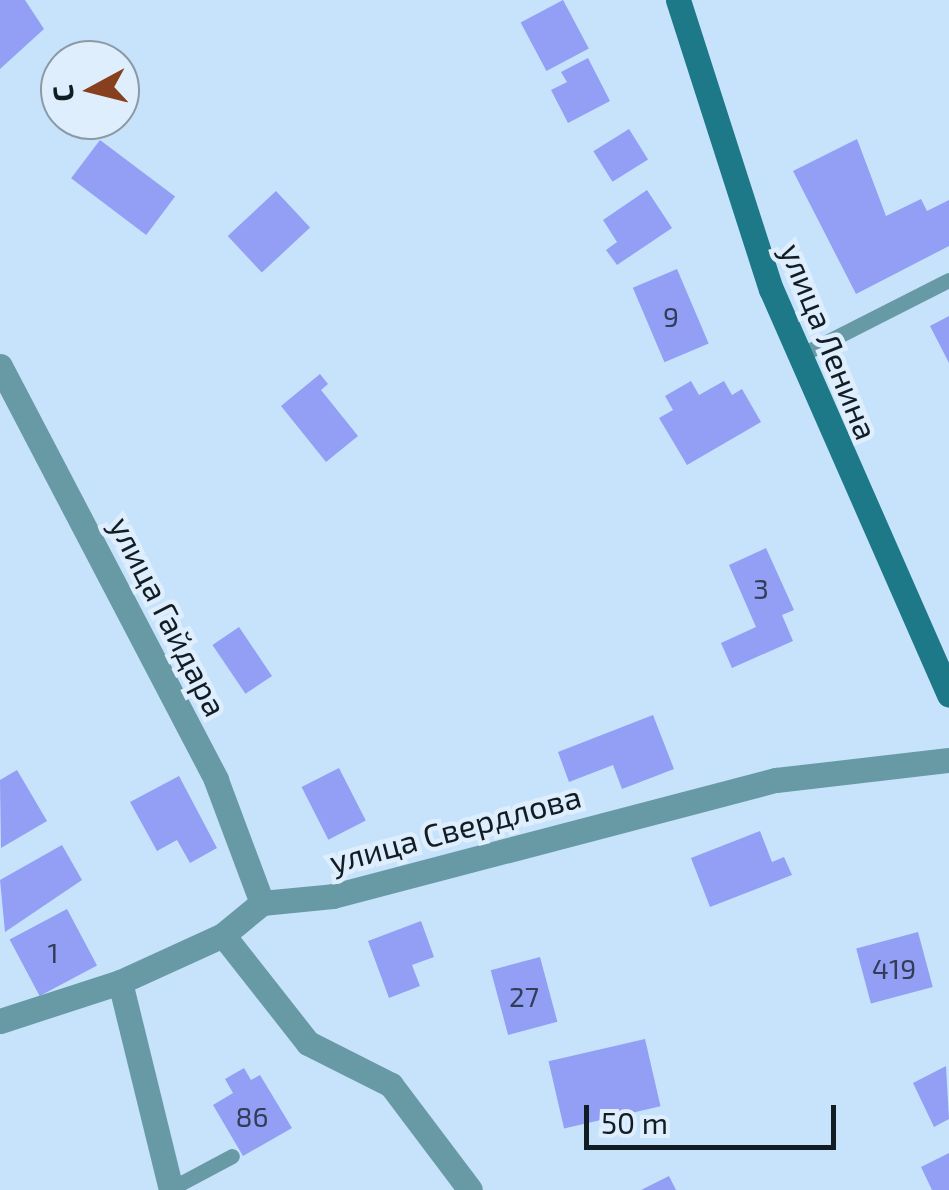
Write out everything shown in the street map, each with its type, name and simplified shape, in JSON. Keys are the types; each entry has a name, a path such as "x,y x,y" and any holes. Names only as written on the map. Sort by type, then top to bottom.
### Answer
{"main road":[{"name":"улица Ленина","path":"678,0 798,356 949,695"}],"street":[{"name":"улица Гайдара","path":"0,366 216,780 262,904"},
{"name":"улица Свердлова","path":"262,904 333,896 776,780 949,760"},
{"path":"0,1021 120,982 224,935 262,904"},
{"path":"224,935 308,1043 391,1085 470,1190"},
{"path":"120,982 170,1189"}],"lane":[{"path":"798,356 949,280"},
{"path":"170,1189 232,1156"}],"building":[{"path":"0,0 25,0 44,29 0,69"},
{"path":"563,0 589,49 546,71 521,23"},
{"path":"588,58 610,101 568,123 551,90 567,82 561,72"},
{"path":"629,129 648,160 612,182 593,151"},
{"path":"857,139 886,216 921,199 927,211 949,200 949,246 856,294 793,171"},
{"path":"100,140 175,197 146,235 71,178"},
{"path":"647,190 672,228 617,265 606,250 617,242 603,220"},
{"path":"276,191 310,228 262,273 228,236"},
{"path":"677,269 709,344 664,362 633,288"},
{"path":"949,316 949,363 930,326"},
{"path":"320,374 328,384 321,390 358,436 326,462 281,406"},
{"path":"691,381 699,395 724,381 732,395 742,389 761,422 687,465 659,418 673,410 665,396"},
{"path":"766,548 794,610 782,615 793,641 732,668 721,643 756,627 729,565"},
{"path":"239,627 272,676 245,694 212,645"},
{"path":"653,715 674,769 622,789 613,765 569,782 558,752"},
{"path":"339,768 366,821 328,840 302,787"},
{"path":"17,770 47,821 1,848 0,780"},
{"path":"179,776 217,848 190,863 177,840 157,851 130,802"},
{"path":"760,831 772,862 784,857 792,875 710,907 691,858"},
{"path":"62,845 82,880 5,932 0,880"},
{"path":"67,909 97,966 40,996 10,940"},
{"path":"421,921 434,957 412,965 420,986 389,998 368,941"},
{"path":"918,932 933,987 871,1004 856,949"},
{"path":"540,957 557,1022 508,1035 491,970"},
{"path":"645,1039 661,1106 564,1129 549,1061"},
{"path":"946,1066 949,1119 934,1127 913,1083"},
{"path":"244,1068 251,1080 260,1075 292,1128 243,1156 213,1105 233,1093 225,1079"},
{"path":"949,1153 949,1190 932,1190 921,1167"},
{"path":"669,1176 676,1190 641,1190"}]}
